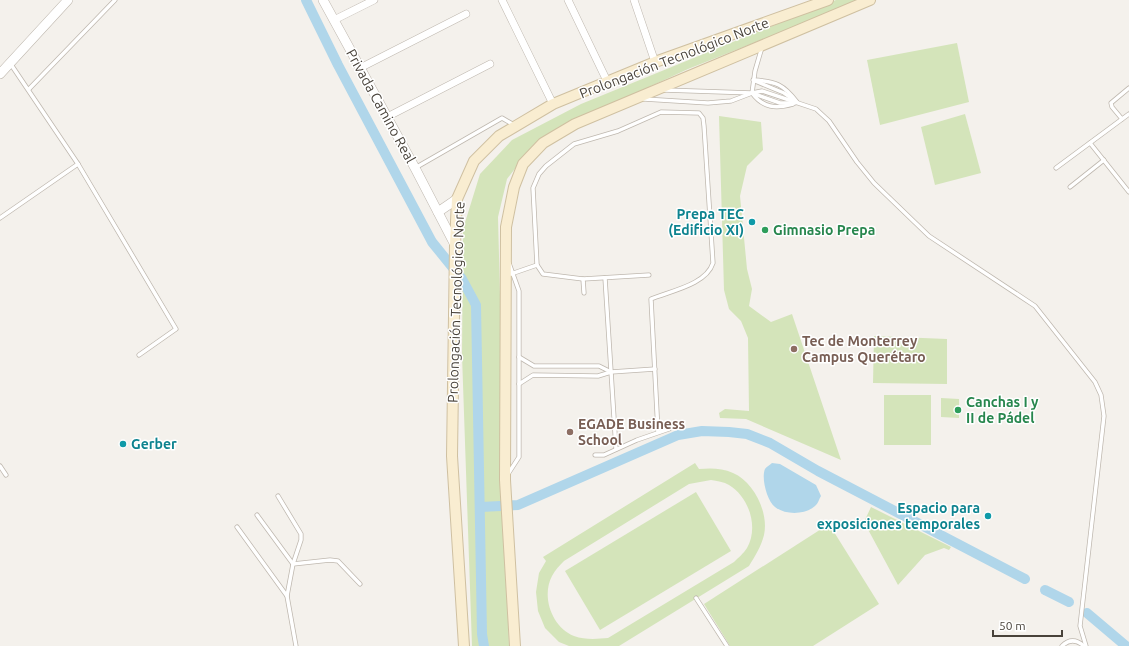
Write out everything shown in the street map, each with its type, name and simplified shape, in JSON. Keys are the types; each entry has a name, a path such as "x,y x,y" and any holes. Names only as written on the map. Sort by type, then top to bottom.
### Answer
{"main road":[{"name":"Prolongación Tecnológico Norte","path":"464,646 452,456 455,245 457,199 474,161 499,136 553,104 655,62 828,0"},
{"name":"Prolongación Tecnológico Norte","path":"515,646 505,480 509,275 506,253 506,227 512,194 523,164 543,143 575,124 633,98 870,0"}],"street":[{"path":"0,74 68,0"},
{"name":"Privada Camino Real","path":"323,0 415,168 455,245"},
{"path":"334,20 374,0"},
{"path":"502,0 553,104"},
{"path":"568,0 607,81"},
{"path":"634,0 655,62"},
{"path":"360,68 466,14"},
{"path":"387,117 490,64"},
{"path":"438,212 457,199"}],"lane":[{"path":"29,89 115,0"},
{"path":"763,44 753,80 752,93 758,101 778,108 798,103"},
{"path":"10,63 29,89 78,164 176,329 139,355"},
{"path":"753,80 765,80 786,88 798,103"},
{"path":"1122,119 1112,107 1111,103 1129,88"},
{"path":"655,89 752,93"},
{"path":"633,98 708,103 731,101 762,91 816,109 829,122 857,162 874,183 929,236 1035,306 1095,382 1101,395 1104,416 1080,626 1085,646"},
{"path":"649,275 583,279 543,274 537,265 533,188 539,174 546,166 574,144 618,131 639,120 661,112 700,113 703,118 704,126 713,263 708,273 695,282 651,299 658,432"},
{"path":"1056,168 1129,114"},
{"path":"415,168 502,118 515,126"},
{"path":"1090,143 1129,192"},
{"path":"1070,187 1104,160"},
{"path":"0,218 78,164"},
{"path":"505,480 519,457 520,291 509,275 537,265"},
{"path":"605,278 616,449"},
{"path":"583,279 584,293"},
{"path":"519,357 534,366 599,366 611,372"},
{"path":"519,384 534,375 598,376 611,372 655,369"},
{"path":"595,454 604,455 658,432 669,429"},
{"path":"0,466 6,475"},
{"path":"278,496 301,534 301,540 287,596 296,646"},
{"path":"257,514 294,564"},
{"path":"237,527 287,596"},
{"path":"294,564 330,560 338,561 360,584"},
{"path":"696,598 727,646"},
{"path":"1062,646 1068,641 1076,640 1085,646"}],"green space":[{"path":"836,0 862,0 688,69 599,110 534,144 507,179 498,217 509,646 472,646 462,355 463,229 480,174 512,140 581,104"},
{"path":"957,43 969,102 880,125 867,60"},
{"path":"965,114 981,173 935,185 921,127"},
{"path":"719,116 761,122 763,150 747,166 740,196 747,269 752,289 749,306 771,322 792,314 841,460 746,419 720,418 719,413 725,409 749,411 748,338 741,321 729,309 724,290"},
{"path":"874,336 947,339 947,384 873,383"},
{"path":"884,395 931,395 931,445 884,445"},
{"path":"941,398 959,399 959,418 941,417"},
{"path":"695,463 699,469 721,469 741,477 758,499 764,517 765,526 763,539 749,566 619,646 569,646 559,642 545,628 538,611 536,592 539,573 546,561 543,557","holes":["711,480 727,484 736,490 747,505 752,522 752,531 747,548 743,554 734,562 608,638 582,638 566,632 554,619 548,602 549,584 552,576 564,561 689,484"]},
{"path":"696,492 731,551 600,630 565,571"},
{"path":"871,507 951,547 949,550 944,548 925,555 898,585 864,522"},
{"path":"829,524 879,604 813,646 730,646 704,604"}],"water":[{"path":"772,463 780,464 816,485 821,496 818,503 811,509 795,513 779,510 775,507 767,495 764,483 765,469"}],"waterway":[{"path":"306,0 338,65 432,242 462,279 476,305 482,634 484,646"},
{"path":"481,507 518,505 678,435 702,431 747,434 770,443 818,471 1025,579"},
{"path":"1045,590 1069,602"},
{"path":"1087,613 1126,646"}],"place":[{"name":"Prepa TEC (Edificio XI)","path":"752,222"},
{"name":"Gimnasio Prepa","path":"765,230"},
{"name":"Tec de Monterrey Campus Querétaro","path":"794,349"},
{"name":"Canchas I y II de Pádel","path":"958,410"},
{"name":"EGADE Business School","path":"570,432"},
{"name":"Gerber","path":"123,444"},
{"name":"Espacio para exposiciones temporales","path":"988,516"}]}
